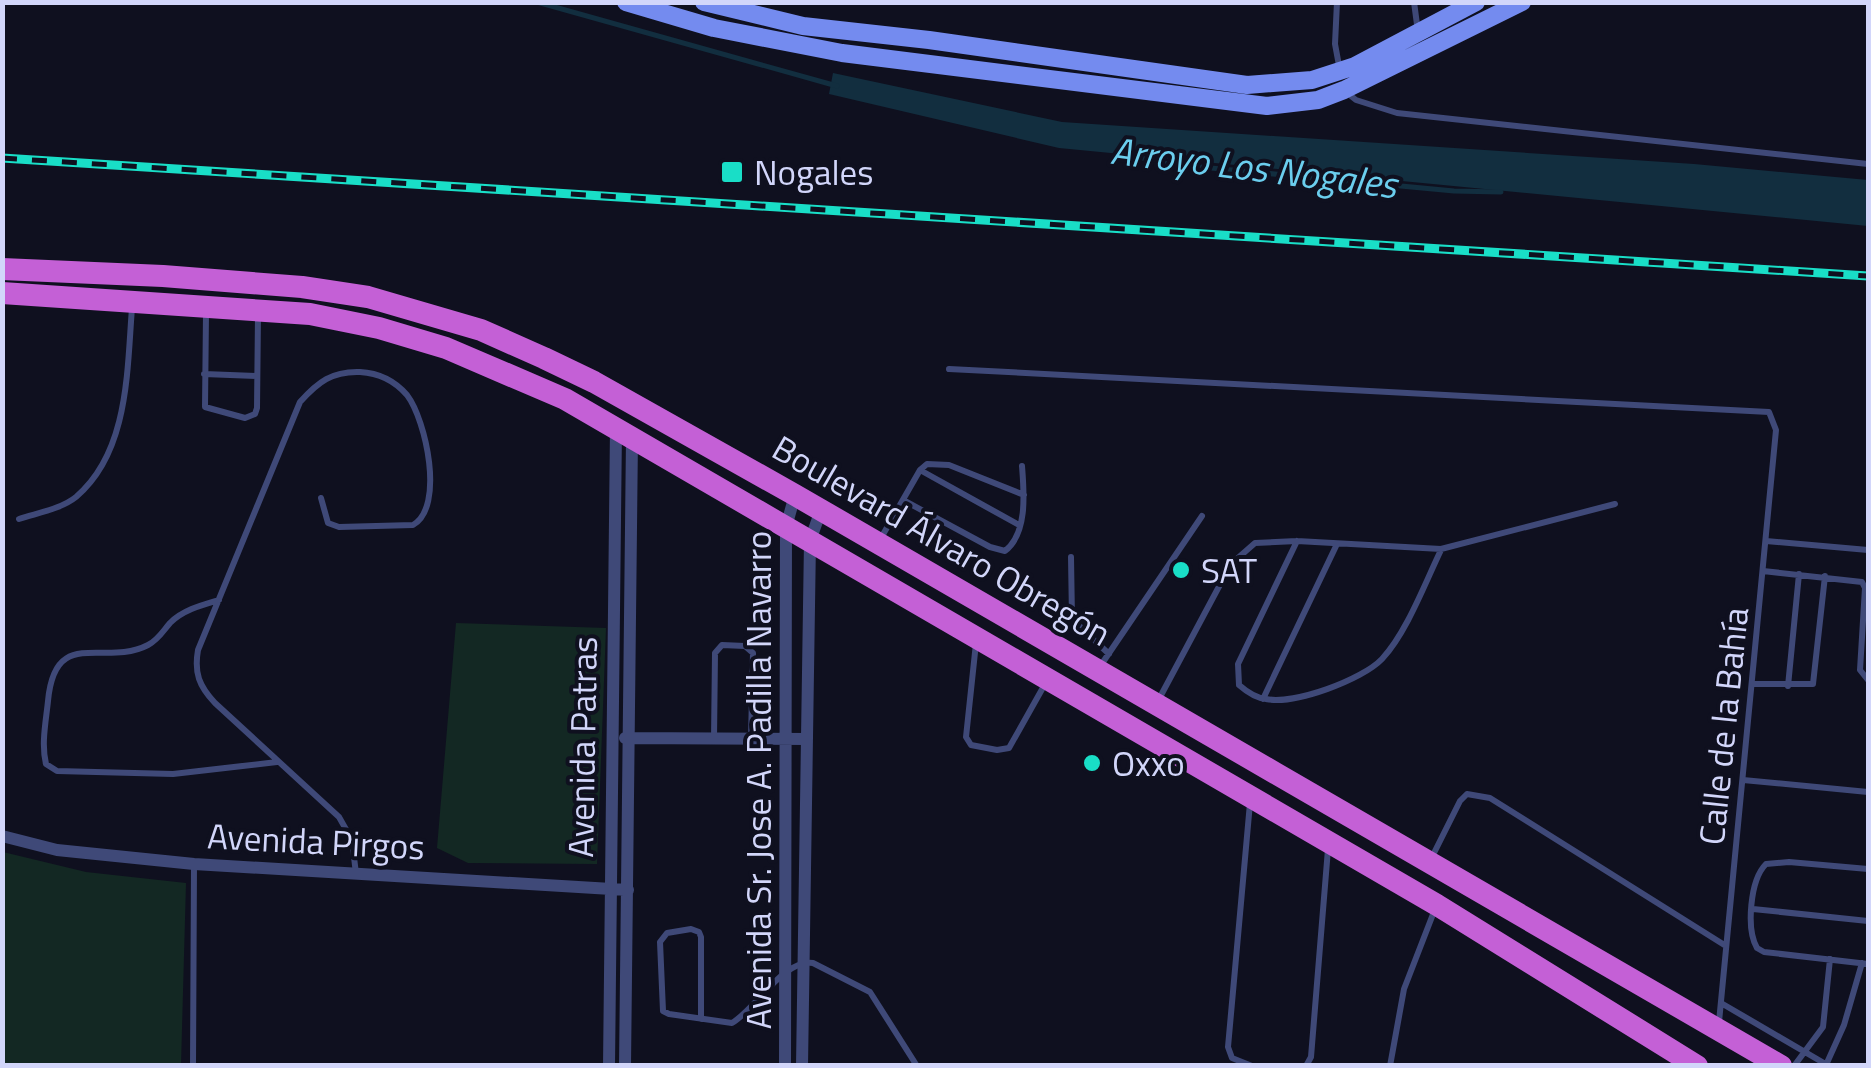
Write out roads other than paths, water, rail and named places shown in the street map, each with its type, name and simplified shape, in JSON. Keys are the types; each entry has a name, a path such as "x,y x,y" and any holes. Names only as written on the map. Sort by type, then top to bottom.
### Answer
{"highway":[{"name":"Boulevard Álvaro Obregón","path":"2,269 302,287 368,297 481,330 594,382 999,613 1103,662 1148,700 1780,1066"},
{"name":"Boulevard Álvaro Obregón","path":"2,293 310,314 379,328 504,370 624,433 1437,904 1680,1059 1697,1066"},
{"path":"999,613 1022,636 1048,678 1095,680 1148,700"}],"main road":[{"path":"626,2 775,42 1267,106 1318,100 1344,90 1522,2"},
{"path":"704,2 802,26 1246,85 1312,80 1340,71 1476,2"}],"street":[{"name":"Avenida Patras","path":"609,1066 612,738 624,433"},
{"name":"Avenida Patras","path":"624,433 630,738 625,1066"},
{"name":"Avenida Sr. Jose A. Padilla Navarro","path":"785,1066 786,527 796,495"},
{"name":"Avenida Sr. Jose A. Padilla Navarro","path":"802,1066 810,541 821,510"},
{"path":"612,738 806,739"},
{"name":"Avenida Pirgos","path":"2,836 57,850 194,864 628,890"}],"lane":[{"path":"1337,2 1335,44 1344,90 1356,100 1397,113 1868,164"},
{"path":"1414,2 1418,33"},
{"path":"19,518 74,499 91,481 107,454 126,388 133,302"},
{"path":"207,307 205,407 245,418 256,414 258,310"},
{"name":"Calle de la Bahía","path":"949,369 1760,410 1771,414 1776,430 1718,1028"},
{"path":"204,374 257,376"},
{"path":"320,498 328,523 339,527 413,524 423,519 429,480 427,444 408,397 381,375 334,374 317,383 300,402 198,650 195,668 200,688 339,816 352,840 356,875"},
{"path":"878,543 920,470 933,463 949,465 1024,494"},
{"path":"902,500 999,551 1010,548 1024,494 1022,466"},
{"path":"920,470 1019,525"},
{"path":"1148,700 1231,564 1255,543 1297,541 1441,549 1615,504"},
{"path":"1070,557 1072,619 1103,662 1202,516"},
{"path":"1297,541 1238,664 1239,685 1264,699 1292,700 1319,691 1368,670 1382,659 1412,610 1441,549"},
{"path":"1766,541 1868,550"},
{"path":"1264,699 1337,544"},
{"path":"1763,571 1857,579 1867,586 1860,670 1868,680"},
{"path":"1788,686 1798,574"},
{"path":"1752,684 1808,686 1815,679 1825,576"},
{"path":"219,600 184,613 146,647 78,653 61,662 49,686 46,764 57,772 172,774 278,762"},
{"path":"977,637 966,732 971,745 1009,748 1048,678"},
{"path":"714,738 715,654 722,645 745,646 753,653 751,739"},
{"path":"1743,780 1868,792"},
{"path":"1430,863 1460,801 1467,794 1476,794 1490,798 1726,946"},
{"path":"1250,796 1228,1048 1232,1058 1252,1066"},
{"path":"1306,1066 1311,1057 1328,841"},
{"path":"1720,1002 1827,1065 1866,964 1775,954 1757,948 1752,940 1757,877 1766,864 1788,862 1868,870"},
{"path":"194,864 194,1066"},
{"path":"1390,1066 1404,988 1437,904"},
{"path":"1753,909 1868,920"},
{"path":"701,1019 701,936 691,929 667,933 660,942 660,1005 670,1014 724,1024 738,1020 786,972 804,962 870,992 917,1066"},
{"path":"1794,1066 1823,1027 1830,960"}],"water":[{"name":"Arroyo Los Nogales","path":"833,73 1062,122 1694,164 1868,180 1868,226 1059,148 829,94"}],"waterway":[{"name":"Arroyo Los Nogales","path":"537,2 837,86"},
{"name":"Arroyo Los Nogales","path":"1125,154 1168,164 1501,192"}],"railway":[{"path":"2,158 1868,276"}],"place":[{"name":"Nogales","path":"732,172"},
{"name":"SAT","path":"1181,570"},
{"name":"Oxxo","path":"1092,763"}]}
